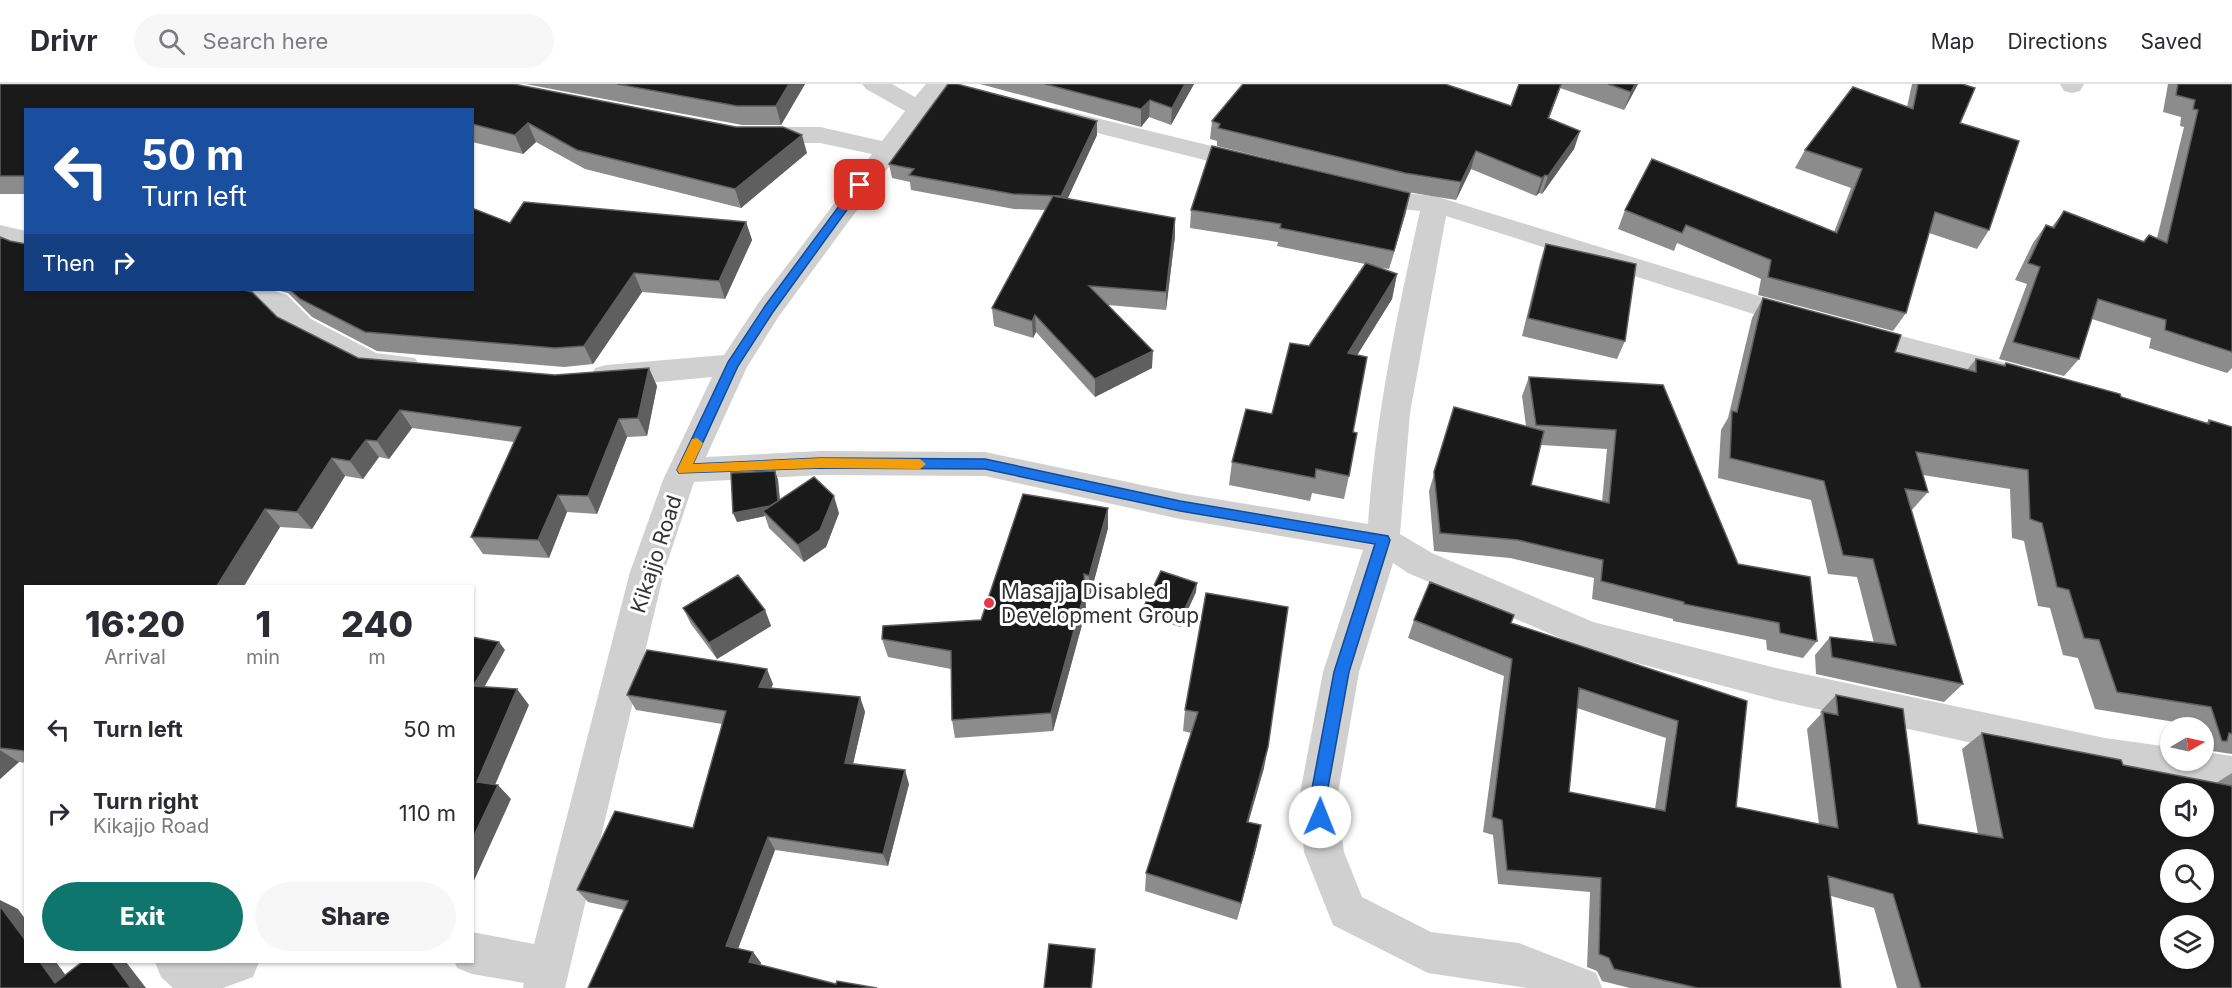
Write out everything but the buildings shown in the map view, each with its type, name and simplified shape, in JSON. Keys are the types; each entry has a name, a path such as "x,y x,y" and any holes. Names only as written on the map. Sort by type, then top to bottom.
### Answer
{"street":[{"path":"874,84 918,109"},
{"name":"Kikajjo Road","path":"547,978 594,776 647,572 684,470 733,365 769,309 918,109 949,86"},
{"path":"1032,109 1166,144 1283,171"},
{"path":"731,133 820,135 886,150"},
{"path":"1337,184 1401,201 1435,204 1770,311 2036,382"},
{"path":"1435,204 1393,414 1385,483 1383,540 1341,672 1318,799 1324,852 1347,911 1428,952 1519,964 1581,988"},
{"path":"0,234 24,240"},
{"path":"247,291 278,302 301,326 371,363 428,368"},
{"path":"575,379 733,365"},
{"path":"684,470 820,463 985,464 1180,506 1383,540 1420,563 1588,634 1776,684 2071,748 2232,773"},
{"path":"474,954 547,978"},
{"path":"177,963 192,978 234,963"}],"slow traffic":[{"path":"697,443 684,470 820,463 920,464"}],"place":[{"name":"Masajja Disabled Development Group","path":"989,603"}],"route":[{"path":"860,185 769,309 733,365 684,470 820,463 985,464 1180,506 1383,540 1341,672 1318,799 1320,817"}]}
